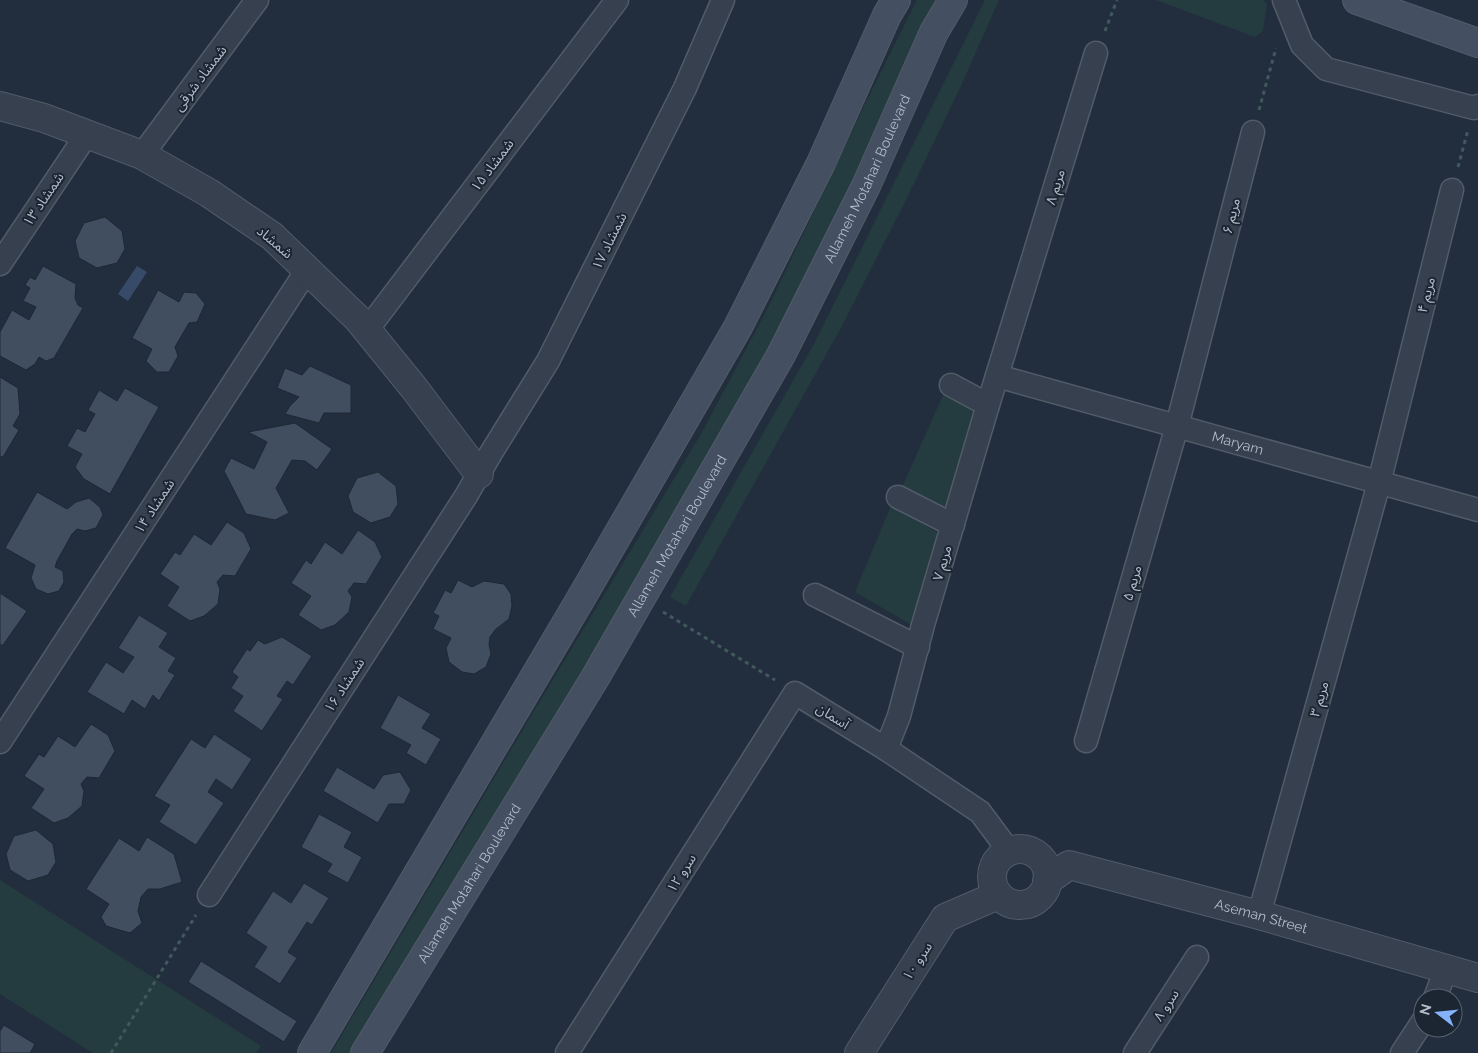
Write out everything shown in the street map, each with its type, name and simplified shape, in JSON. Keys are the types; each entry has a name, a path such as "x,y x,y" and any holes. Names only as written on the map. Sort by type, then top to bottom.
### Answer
{"main road":[{"path":"312,1053 575,609 738,327 821,163 887,15 896,0"},
{"name":"Allameh Motahari Boulevard","path":"365,1053 595,678 782,355 866,186 934,32 953,0"},
{"path":"1357,0 1478,44"}],"street":[{"name":"شمشاد شرقی","path":"142,156 258,0"},
{"name":"شمشاد ۱۵","path":"368,330 617,0"},
{"name":"شمشاد ۱۷","path":"479,474 490,453 548,361 685,88 723,0"},
{"path":"1284,0 1302,45 1326,69 1476,107"},
{"name":"مریم ۸","path":"997,376 1096,53"},
{"name":"شمشاد","path":"0,106 44,118 142,156 209,193 272,236 368,330 479,474"},
{"name":"مریم ۶","path":"1177,426 1253,132"},
{"name":"شمشاد ۱۳","path":"0,264 87,134"},
{"name":"مریم ۴","path":"1379,483 1452,190"},
{"name":"شمشاد ۱۴","path":"0,742 307,270"},
{"name":"مریم ۷","path":"886,749 899,716 997,376"},
{"name":"Maryam","path":"997,376 1478,510"},
{"path":"951,385 988,405"},
{"name":"مریم ۵","path":"1086,741 1177,426"},
{"name":"شمشاد ۱۶","path":"209,895 479,474"},
{"name":"مریم ۳","path":"1259,915 1379,483"},
{"path":"898,497 953,525"},
{"path":"815,595 918,647"},
{"name":"آسمان","path":"795,693 886,749 980,812 1009,851"},
{"name":"سرو ۱۲","path":"567,1053 795,693"},
{"path":"1028,850 1037,855 1043,862 1047,871 1047,881 1039,897 1023,905 1014,904 1005,901 998,895 994,888 992,870 996,862 1009,851 1028,850"},
{"name":"Aseman Street","path":"1047,881 1069,865 1259,915 1478,978"},
{"name":"سرو ۱۰","path":"858,1053 945,918 998,895"},
{"name":"سرو ۸","path":"1135,1053 1197,957"},
{"path":"1439,988 1446,969"},
{"path":"1402,1053 1413,1036"}],"path":[{"path":"1096,53 1117,0"},
{"path":"1253,132 1277,46"},
{"path":"1452,190 1476,107"},
{"path":"642,598 795,693"},
{"path":"111,1053 209,895"}],"green space":[{"path":"917,0 937,0 814,266 767,361 595,655 466,869 350,1053 331,1053 701,434 769,306 865,104"},
{"path":"985,0 999,0 960,88 908,196 843,324 686,606 670,597 815,342"},
{"path":"1156,0 1263,0 1267,4 1263,31 1255,37"},
{"path":"945,391 979,413 948,512 902,487"},
{"path":"891,506 942,535 913,626 855,592"},
{"path":"0,880 261,1046 256,1053 93,1053 0,994"}],"water":[{"path":"137,266 147,272 128,301 118,294"}],"building":[{"path":"105,217 122,231 125,249 117,263 97,268 79,258 75,241 84,223"},
{"path":"43,266 76,284 75,298 78,305 83,308 54,358 46,361 39,357 35,364 26,370 0,356 0,332 12,310 29,320 36,307 23,301 30,288 25,285 30,277 35,280"},
{"path":"158,290 179,302 184,292 196,293 205,304 197,322 189,323 175,347 178,356 169,372 157,372 146,361 152,349 132,338"},
{"path":"310,366 351,385 351,413 324,413 319,423 285,414 299,397 277,388 285,368 302,375"},
{"path":"0,377 18,388 20,414 13,426 19,430 3,457 0,456"},
{"path":"125,388 159,407 110,494 84,479 75,467 82,454 67,446 77,428 85,432 95,414 88,410 99,390 117,401"},
{"path":"295,423 332,449 317,470 305,461 292,460 276,488 289,513 275,520 246,514 224,471 231,458 254,469 267,442 248,432"},
{"path":"378,472 396,486 398,504 390,517 371,523 353,512 348,496 357,478"},
{"path":"37,492 67,509 76,502 89,498 100,507 103,515 96,528 85,531 77,529 72,534 55,567 63,571 64,582 59,591 48,594 36,589 31,578 35,565 5,548"},
{"path":"227,522 244,533 251,549 235,576 223,575 217,582 220,589 218,604 204,616 190,621 167,606 179,587 160,574 175,552 180,555 194,534 211,545"},
{"path":"358,530 375,542 382,557 366,584 354,583 348,591 352,597 349,612 335,625 321,630 298,615 311,596 291,583 306,560 311,564 325,542 342,554"},
{"path":"458,580 472,587 484,581 504,584 511,594 512,606 509,619 496,629 490,637 491,654 486,667 474,674 462,672 449,662 446,648 451,638 433,629 439,616 433,613 445,590 451,593"},
{"path":"0,593 27,611 3,645 0,645"},
{"path":"139,615 168,633 159,647 176,658 168,671 175,675 159,701 153,695 145,709 132,700 124,714 87,692 106,662 123,673 134,657 118,648"},
{"path":"282,637 312,656 293,685 287,681 277,696 283,699 262,731 233,711 243,696 231,688 238,677 232,672 247,649 250,651 258,640 265,644"},
{"path":"398,695 431,714 422,728 441,739 426,765 406,753 411,745 380,728"},
{"path":"91,724 108,735 115,751 99,778 87,777 81,784 84,791 82,806 68,818 54,823 31,808 44,789 24,776 39,754 44,757 58,736 75,747"},
{"path":"214,734 252,759 232,790 216,779 208,792 224,803 196,845 159,822 170,805 154,796 191,739 205,748"},
{"path":"337,767 374,789 383,775 400,772 411,790 404,804 389,804 378,823 323,791"},
{"path":"319,814 352,832 344,847 362,857 348,883 327,872 332,864 301,847"},
{"path":"36,830 53,844 56,862 48,875 28,881 10,870 6,854 14,836"},
{"path":"147,837 174,854 182,882 160,889 148,889 141,897 138,911 142,923 130,933 106,926 101,917 109,904 86,889 119,838 139,851"},
{"path":"304,883 329,898 312,925 307,922 288,952 297,958 280,984 254,967 267,947 246,933 273,891 291,903"},
{"path":"201,961 297,1021 284,1042 188,982"},
{"path":"4,1025 35,1044 30,1053 0,1053 0,1031"}]}
